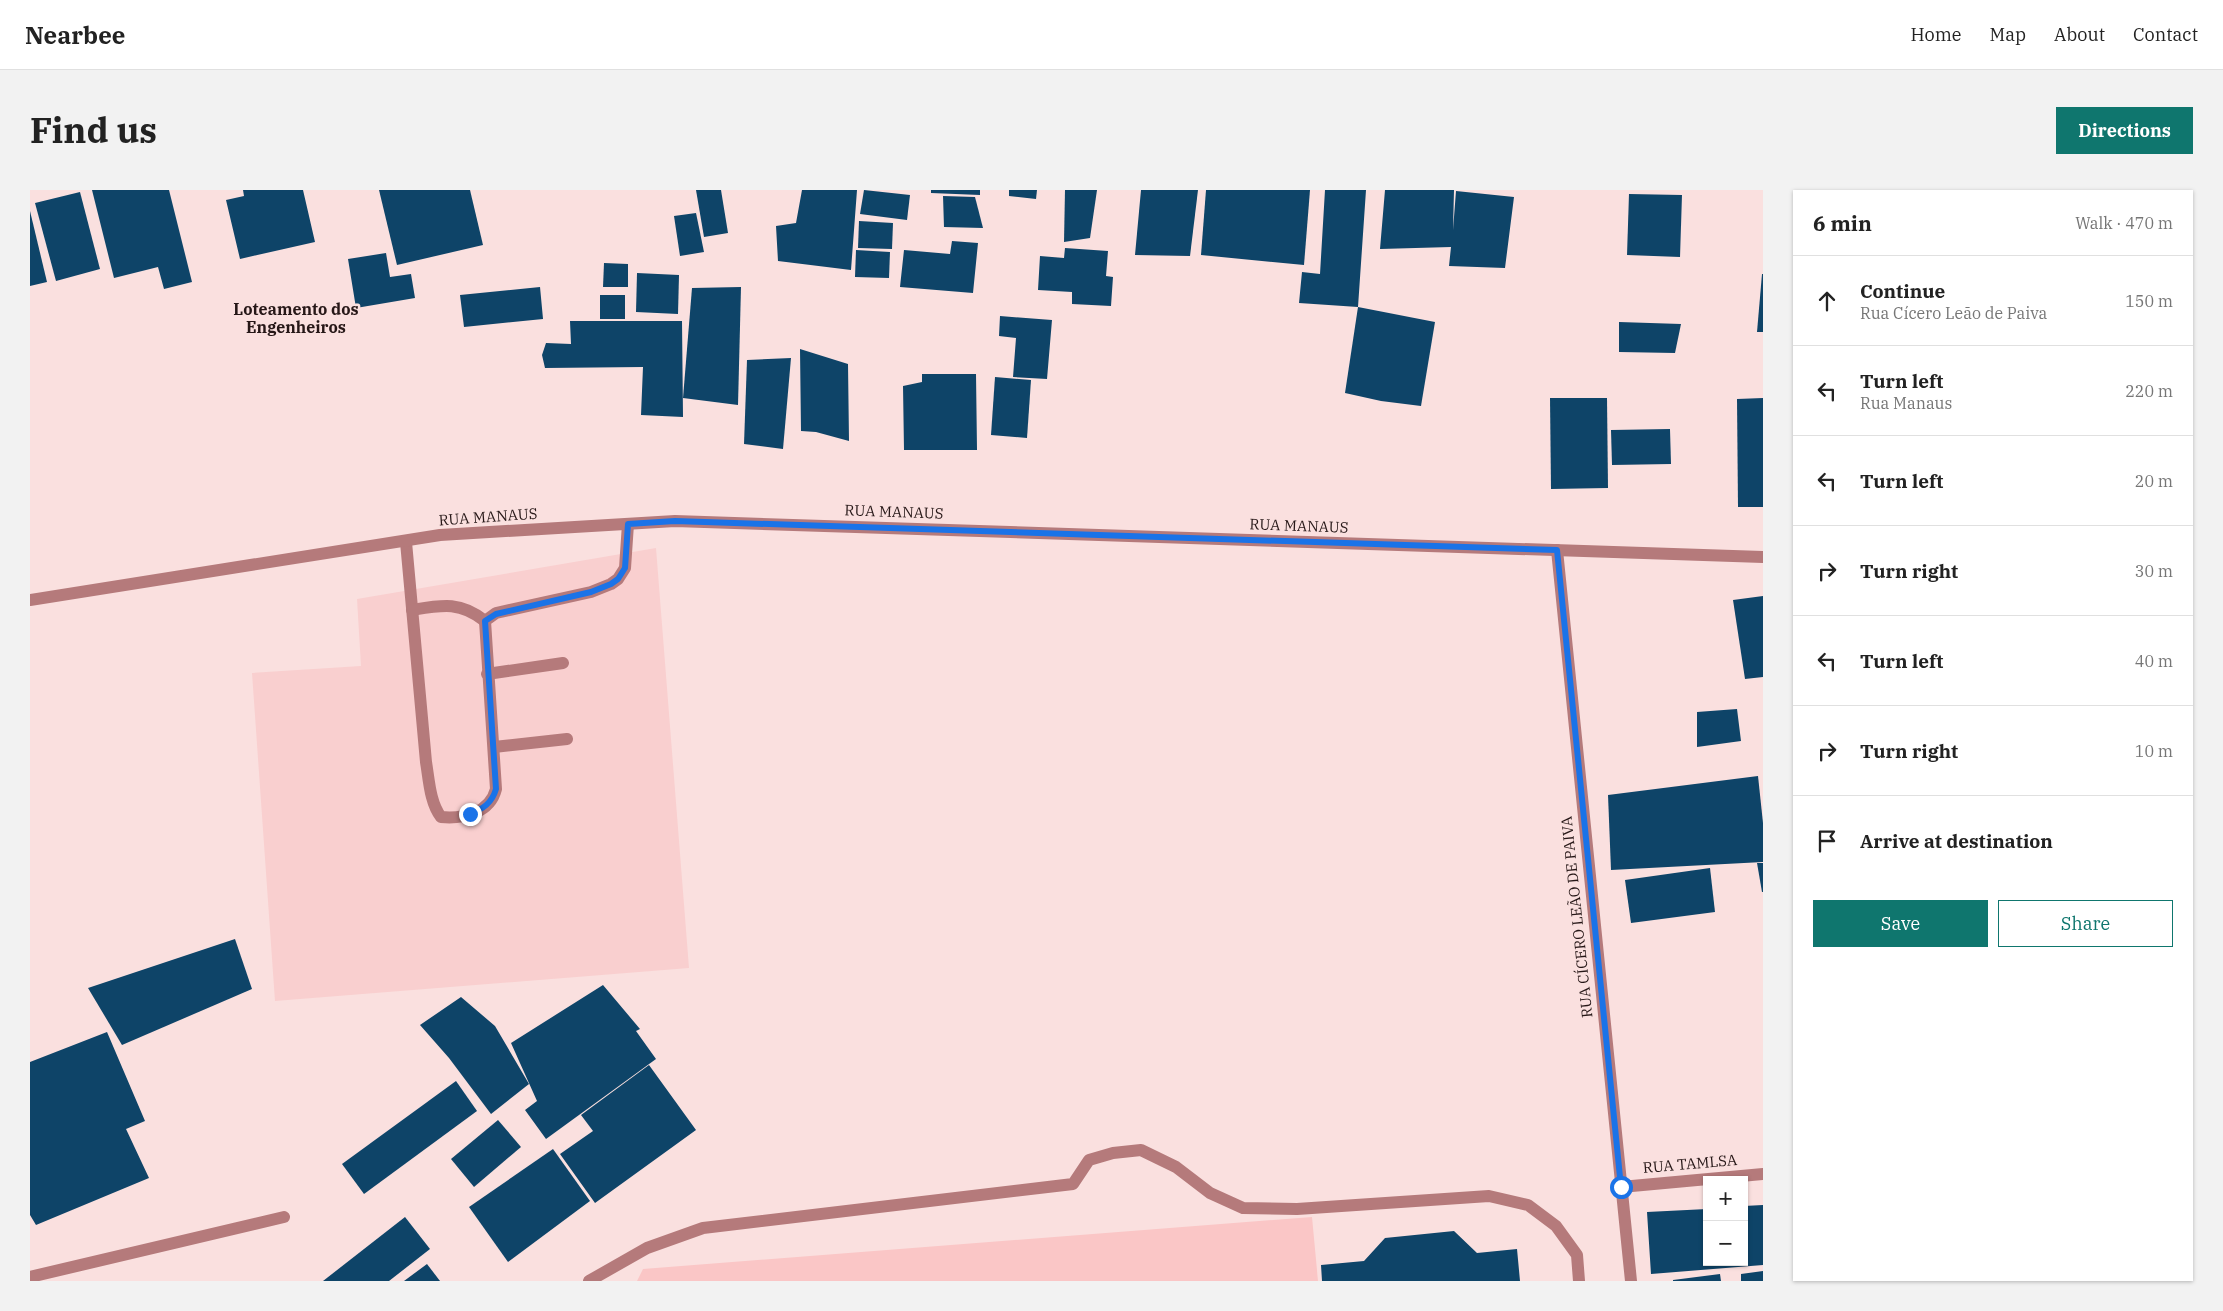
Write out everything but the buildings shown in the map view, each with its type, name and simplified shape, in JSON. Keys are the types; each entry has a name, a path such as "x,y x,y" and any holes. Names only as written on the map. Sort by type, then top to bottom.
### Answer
{"street":[{"name":"RUA MANAUS","path":"30,600 440,536 675,521 1763,557"},
{"path":"485,621 496,614 591,592 611,584 618,579 625,568 628,524"},
{"path":"406,542 426,762 435,806 442,817 458,817 484,808 492,799 496,789 485,621"},
{"name":"RUA CÍCERO LEÃO DE PAIVA","path":"1557,550 1631,1281"},
{"path":"412,610 451,605 473,612 485,621"},
{"path":"487,674 563,663"},
{"path":"494,747 567,739"},
{"path":"589,1281 647,1248 703,1228 1073,1184 1089,1160 1113,1153 1141,1150 1176,1167 1210,1193 1243,1208 1297,1210 1489,1196 1528,1205 1556,1226 1576,1255 1579,1281"},
{"name":"RUA TAMLSA","path":"1621,1187 1763,1174"},
{"path":"30,1277 284,1217"}],"shaded area":[{"path":"656,548 689,968 275,1001 252,673 361,666 357,599"},
{"path":"1312,1217 1318,1281 637,1281 643,1269"}],"district":[{"name":"Loteamento dos Engenheiros","path":"296,318"}],"route":[{"path":"470,814 484,808 495,795 496,789 484,630 485,621 490,616 496,614 591,592 611,584 618,579 625,568 628,524 675,521 1557,550 1621,1187"}]}
